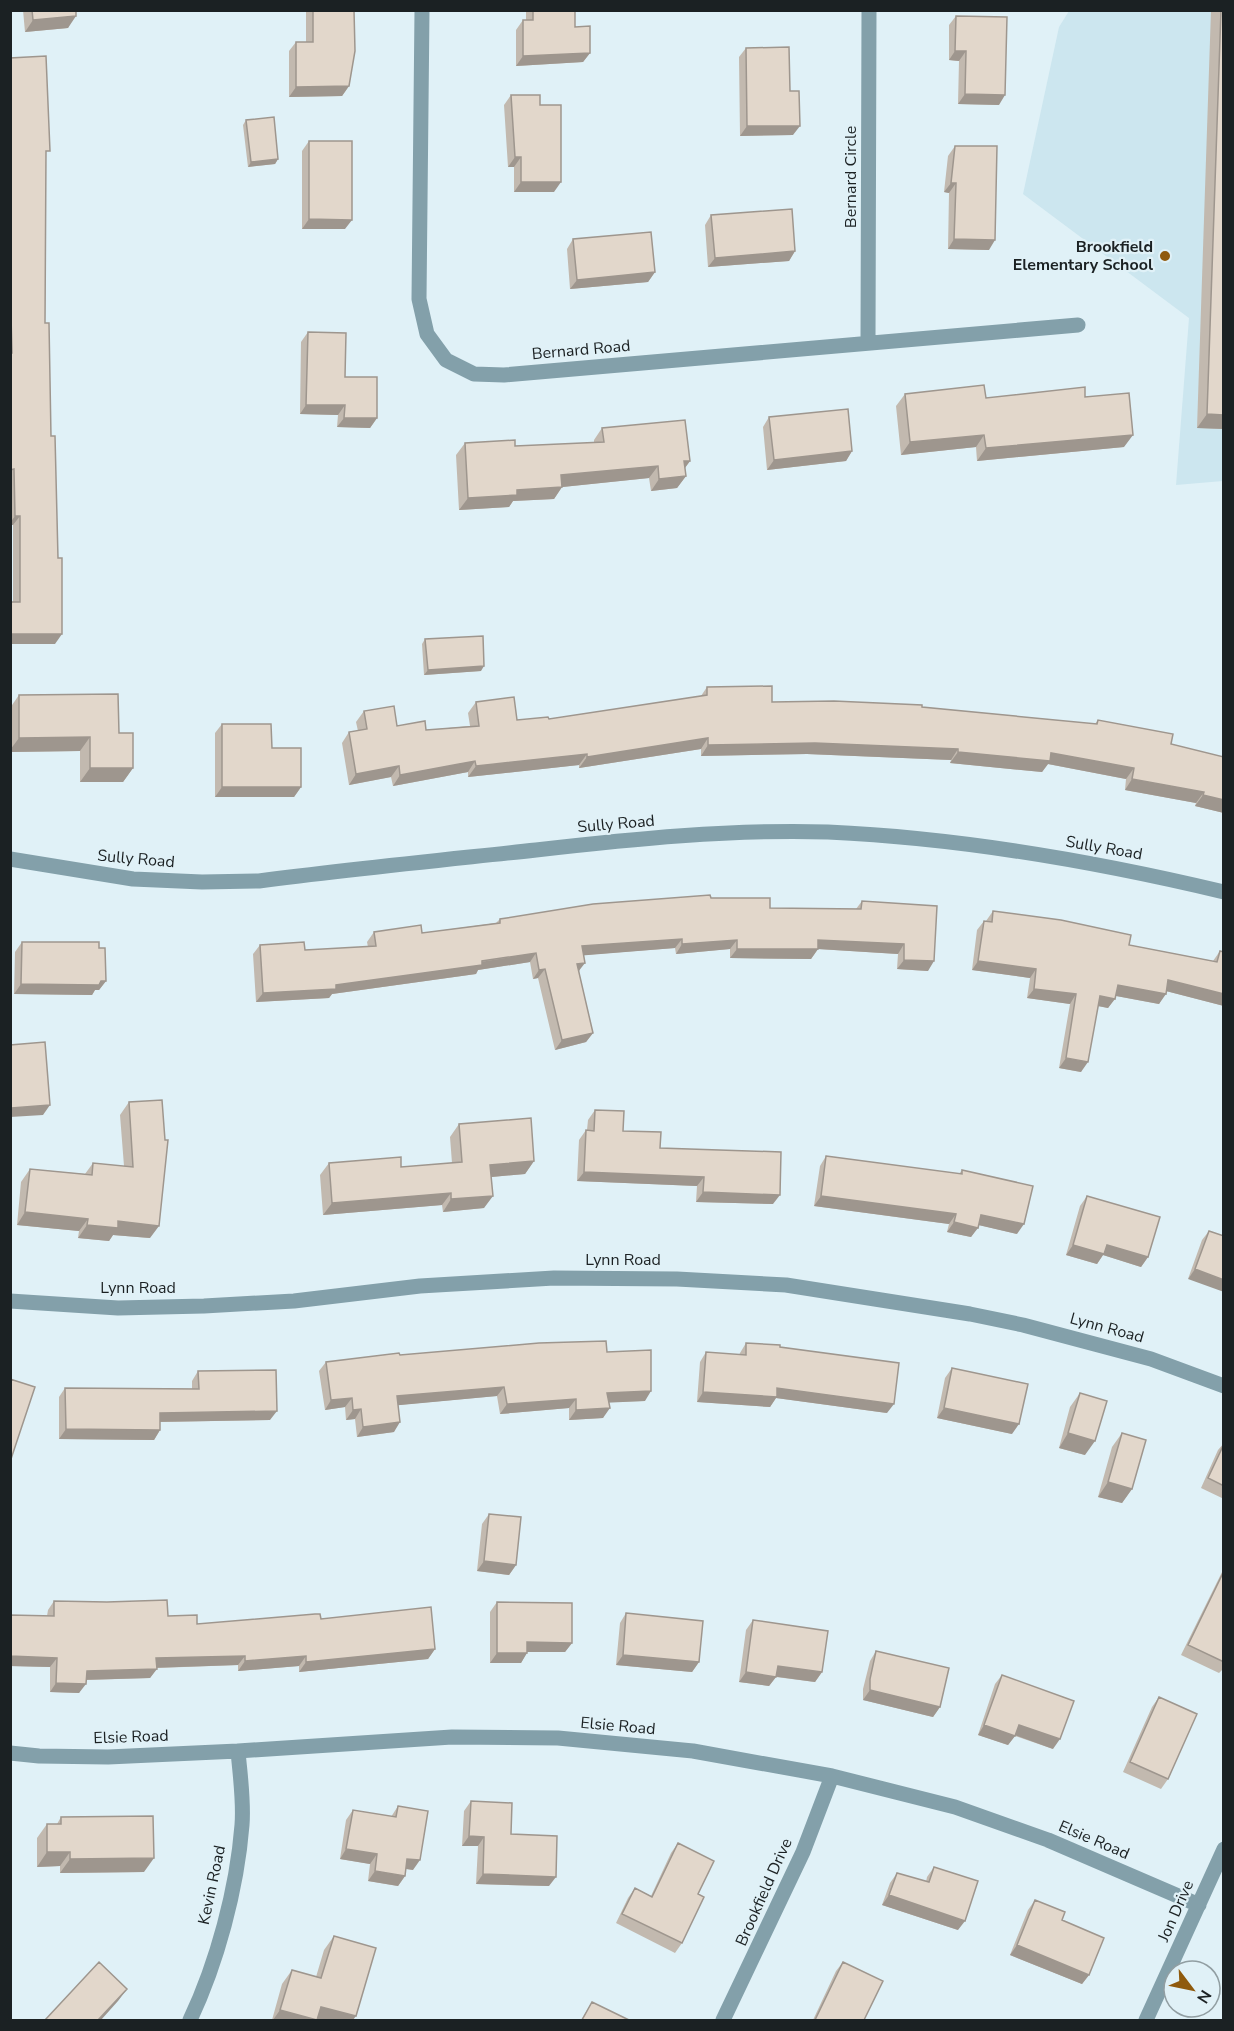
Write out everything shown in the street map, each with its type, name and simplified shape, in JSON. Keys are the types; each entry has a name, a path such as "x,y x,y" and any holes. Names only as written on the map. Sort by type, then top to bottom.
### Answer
{"street":[{"name":"Bernard Road","path":"422,10 419,299 427,334 446,360 474,374 504,375 1078,325"},
{"name":"Bernard Circle","path":"868,10 868,343"},
{"name":"Sully Road","path":"10,860 133,879 202,882 259,881 636,839 827,832 1002,849 1161,877 1224,892"},
{"name":"Lynn Road","path":"10,1301 118,1308 204,1306 294,1301 420,1286 554,1278 677,1279 786,1285 970,1314 1023,1325 1151,1359 1224,1386"},
{"name":"Elsie Road","path":"10,1753 39,1756 108,1757 452,1737 558,1738 693,1751 832,1776 955,1807 1048,1840 1199,1905"},
{"name":"Kevin Road","path":"190,2020 200,2000 218,1946 233,1885 242,1823 238,1751"},
{"name":"Brookfield Drive","path":"723,2020 803,1852 832,1776"},
{"name":"Jon Drive","path":"1146,2020 1224,1849"}],"shaded area":[{"name":"Brookfield Elementary School","path":"1069,11 1223,11 1223,481 1176,485 1189,318 1023,194 1059,27"}],"building":[{"path":"32,10 76,10 76,16 33,20"},
{"path":"313,10 354,10 355,51 349,86 296,87 296,42 313,42"},
{"path":"533,10 575,10 575,27 590,26 590,53 523,56 523,20 533,20"},
{"path":"1221,10 1224,10 1224,415 1207,414"},
{"path":"956,16 1007,17 1005,95 965,94 966,51 955,51"},
{"path":"789,47 790,91 799,91 800,126 747,126 746,48"},
{"path":"46,56 50,151 46,151 45,323 49,323 51,436 55,436 58,558 62,558 62,634 10,634 10,602 20,602 20,516 15,516 14,469 10,470 10,353 12,353 10,58"},
{"path":"511,95 540,95 540,105 561,105 561,182 521,182 521,157 515,157"},
{"path":"274,117 278,159 251,162 246,120"},
{"path":"309,141 352,141 352,220 309,219"},
{"path":"955,146 997,146 995,240 954,239 956,183 951,183"},
{"path":"792,209 795,251 715,258 711,215"},
{"path":"651,232 655,272 577,280 573,239"},
{"path":"308,332 346,333 345,377 377,377 377,418 344,418 345,405 306,405"},
{"path":"984,385 986,398 1085,387 1085,397 1129,393 1133,435 986,448 984,435 910,442 905,394"},
{"path":"848,409 852,451 774,460 769,417"},
{"path":"685,420 690,461 684,461 686,476 659,479 658,466 561,475 562,487 517,490 517,495 468,498 465,443 515,440 515,446 604,442 602,428"},
{"path":"483,636 484,666 428,670 425,639"},
{"path":"772,686 772,702 834,701 922,705 922,707 1097,724 1098,720 1173,734 1171,744 1224,757 1224,800 1203,795 1204,792 1132,779 1134,768 1051,753 1050,761 958,752 958,749 815,743 708,745 708,738 587,757 587,754 476,766 475,761 400,775 399,766 356,774 349,732 367,729 364,711 394,706 397,726 425,721 426,730 479,726 476,702 514,697 517,720 548,717 549,719 707,695 707,687"},
{"path":"118,694 119,733 133,733 133,768 90,768 90,737 19,738 19,695"},
{"path":"222,724 271,724 272,748 301,748 301,787 222,787"},
{"path":"710,895 711,898 770,898 770,908 861,909 862,901 937,906 934,961 904,960 904,944 818,940 818,949 737,949 737,940 682,944 682,939 582,946 585,963 577,964 593,1033 562,1040 545,969 539,970 536,953 482,961 482,965 336,985 336,989 263,993 260,945 304,942 305,950 376,946 374,932 421,925 422,933 500,923 500,919 593,904"},
{"path":"993,911 1061,920 1131,935 1129,945 1217,962 1220,951 1224,952 1224,994 1168,980 1166,994 1118,985 1115,999 1100,996 1088,1062 1066,1058 1076,994 1034,989 1036,969 978,961 984,921 992,922"},
{"path":"22,942 99,942 99,948 105,948 106,981 101,981 99,985 21,984"},
{"path":"45,1042 50,1105 11,1108 10,1045"},
{"path":"162,1100 165,1140 168,1140 159,1226 118,1221 118,1228 87,1225 88,1219 25,1212 30,1169 92,1175 93,1163 133,1167 129,1102"},
{"path":"595,1110 624,1111 623,1131 661,1132 660,1148 781,1152 780,1195 703,1192 704,1177 584,1172 586,1130 594,1131"},
{"path":"531,1118 534,1161 490,1165 493,1196 451,1199 451,1193 332,1203 329,1163 401,1157 401,1167 462,1162 459,1124"},
{"path":"826,1156 962,1174 962,1170 1033,1186 1024,1224 981,1215 978,1228 954,1222 956,1214 821,1196"},
{"path":"1087,1196 1160,1217 1148,1257 1107,1245 1104,1254 1073,1245"},
{"path":"1209,1231 1224,1236 1224,1280 1195,1269"},
{"path":"606,1341 607,1352 651,1350 651,1391 607,1393 610,1408 576,1410 576,1399 507,1404 504,1387 397,1396 400,1422 363,1427 361,1409 353,1410 352,1398 331,1400 326,1362 399,1353 400,1355 539,1343"},
{"path":"746,1343 780,1345 780,1347 899,1363 894,1404 777,1388 777,1397 703,1392 706,1352 746,1355"},
{"path":"952,1368 1028,1384 1019,1424 944,1408"},
{"path":"276,1370 277,1411 160,1413 160,1430 66,1429 65,1388 199,1389 198,1371"},
{"path":"10,1379 35,1387 11,1459 10,1459"},
{"path":"1080,1393 1107,1401 1095,1441 1068,1433"},
{"path":"1122,1433 1146,1440 1132,1489 1108,1482"},
{"path":"1224,1444 1224,1486 1208,1478"},
{"path":"489,1514 521,1517 516,1565 484,1561"},
{"path":"1224,1571 1224,1662 1188,1645"},
{"path":"167,1600 168,1616 197,1615 197,1624 315,1614 320,1614 321,1619 431,1607 435,1649 306,1662 306,1656 245,1661 245,1656 156,1658 157,1669 87,1671 86,1684 56,1683 57,1658 10,1656 10,1615 54,1616 54,1601"},
{"path":"497,1602 572,1603 572,1643 527,1642 527,1653 497,1653"},
{"path":"626,1613 703,1621 699,1662 623,1655"},
{"path":"753,1620 828,1631 822,1672 778,1666 776,1677 746,1672"},
{"path":"876,1651 949,1668 940,1707 870,1690"},
{"path":"1002,1675 1074,1701 1060,1739 1019,1725 1015,1736 984,1725"},
{"path":"1159,1697 1197,1714 1168,1779 1130,1762"},
{"path":"471,1801 512,1803 511,1834 557,1836 556,1877 483,1874 484,1837 469,1836"},
{"path":"398,1806 428,1811 420,1860 407,1859 405,1876 375,1871 377,1854 346,1849 353,1810 396,1817"},
{"path":"153,1816 154,1858 70,1859 70,1852 47,1852 47,1824 61,1824 61,1817"},
{"path":"678,1843 714,1861 698,1894 704,1897 682,1943 622,1914 635,1888 652,1897"},
{"path":"934,1867 978,1881 965,1921 889,1895 897,1873 929,1882"},
{"path":"1035,1900 1065,1912 1062,1920 1104,1938 1089,1975 1017,1945"},
{"path":"334,1936 376,1948 356,2016 321,2007 317,2020 280,2010 292,1970 321,1978"},
{"path":"99,1962 127,1989 98,2020 45,2020"},
{"path":"843,1962 883,1981 864,2020 815,2020"},
{"path":"592,2002 629,2020 582,2020"}],"place":[{"name":"Brookfield Elementary School","path":"1165,256"}]}
